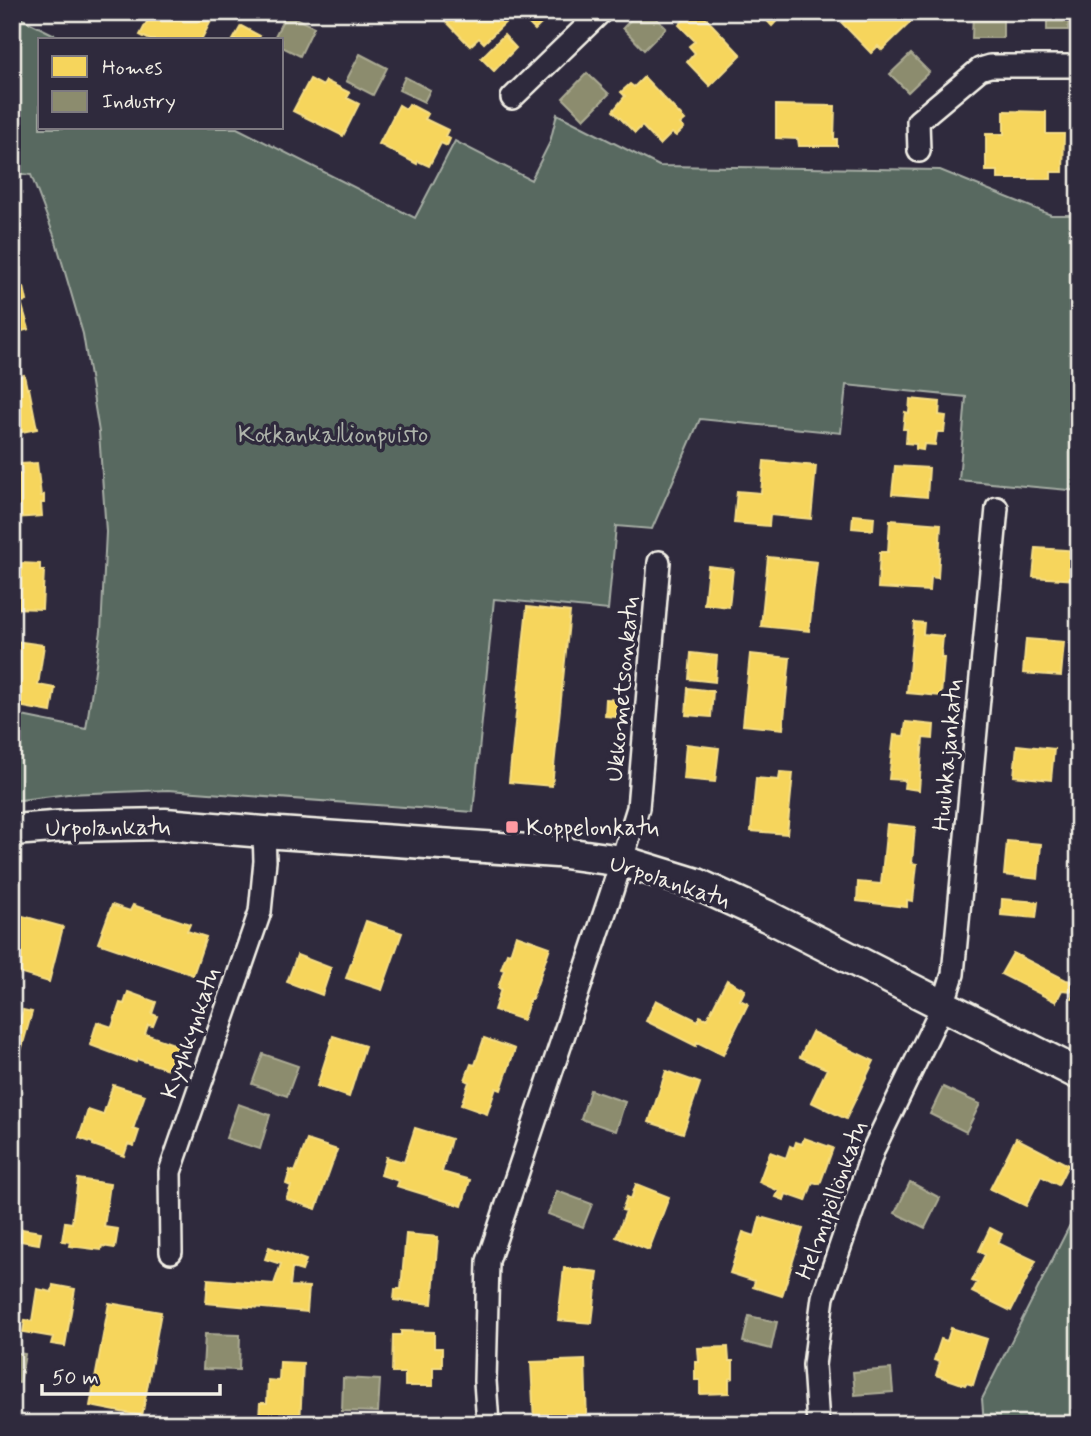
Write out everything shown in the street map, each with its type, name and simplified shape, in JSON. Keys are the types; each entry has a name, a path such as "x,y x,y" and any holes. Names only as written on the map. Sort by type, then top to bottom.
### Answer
{"main road":[{"name":"Urpolankatu","path":"12,830 165,824 546,851 622,861 697,884 767,916 1079,1074"}],"street":[{"path":"512,98 601,12"},
{"path":"919,151 918,121 980,69 990,66 1079,66"},
{"name":"Huuhkajankatu","path":"943,1005 953,974 997,508"},
{"name":"Ukkometsonkatu","path":"622,861 638,808 659,562"},
{"name":"Kyyhkynkatu","path":"171,1252 170,1172 260,912 265,861 264,832"},
{"path":"488,1424 485,1381 488,1261 622,861"},
{"name":"Helmipöllönkatu","path":"818,1424 814,1365 823,1297 874,1148 943,1005"}],"green space":[{"name":"Kotkankallionpuisto","path":"12,14 61,38 38,38 38,130 241,130 415,218 455,141 531,180 550,142 557,114 659,166 940,170 1051,215 1079,215 1079,491 959,480 966,397 846,385 841,433 700,419 652,529 616,526 608,610 494,599 473,812 168,790 68,794 12,801 12,714 86,729 101,631 106,532 99,432 83,334 55,238 31,175 12,173"},
{"path":"1079,1207 1079,1424 984,1424 982,1399"}],"building: Homes":[{"path":"152,12 201,12 212,19 202,38 146,38 140,35"},
{"path":"437,12 516,12 484,43 479,38 470,46"},
{"path":"527,12 553,12 535,30 522,17"},
{"path":"691,12 700,12 741,55 710,86 687,62 695,53 689,46 695,41 679,25"},
{"path":"759,12 785,12 772,26"},
{"path":"921,12 882,50 878,46 871,53 842,23 844,21 838,14"},
{"path":"241,26 260,36 259,38 234,38"},
{"path":"504,35 516,48 494,71 481,58"},
{"path":"644,77 685,120 680,124 684,128 676,136 672,133 660,145 642,126 635,133 613,111 625,96 621,92 630,84 634,87"},
{"path":"310,79 323,86 326,81 350,93 347,98 359,104 343,136 293,111"},
{"path":"409,104 428,114 425,119 448,130 445,136 450,139 447,146 441,143 429,166 418,161 417,164 379,144 399,105 406,109"},
{"path":"776,105 835,106 834,139 837,139 837,146 799,146 798,139 776,138"},
{"path":"1004,111 1046,112 1046,134 1064,134 1063,172 1051,172 1051,179 998,179 998,171 986,171 986,134 1004,134"},
{"path":"24,287 27,301 21,302 29,329 12,334 12,290"},
{"path":"24,375 37,429 12,434 12,378"},
{"path":"910,399 940,402 939,415 946,416 944,432 937,432 935,445 924,444 923,450 916,449 916,444 906,443 907,429 903,429 905,412 909,413"},
{"path":"764,461 816,466 811,519 770,515 769,526 734,523 737,491 761,493"},
{"path":"37,463 41,496 44,495 44,503 41,503 42,516 14,518 12,475 22,474 21,464"},
{"path":"895,466 929,468 927,497 892,494"},
{"path":"853,515 874,517 873,530 852,528"},
{"path":"890,520 941,524 938,578 931,577 930,591 878,588 880,552 888,552"},
{"path":"1036,548 1079,551 1077,580 1033,577"},
{"path":"768,557 817,562 809,631 761,626"},
{"path":"19,563 40,564 40,571 44,571 42,609 12,608 12,570 19,570"},
{"path":"708,566 733,569 729,607 704,604"},
{"path":"527,607 570,612 552,786 509,782"},
{"path":"914,622 924,623 923,634 943,636 941,696 907,693"},
{"path":"1026,639 1064,642 1061,676 1023,673"},
{"path":"15,641 44,645 38,685 55,688 51,712 12,705 12,657"},
{"path":"691,653 717,656 715,682 689,679"},
{"path":"750,654 790,658 783,729 743,725"},
{"path":"688,688 713,691 711,717 686,715"},
{"path":"606,699 618,700 616,717 605,716"},
{"path":"906,722 934,725 933,739 923,738 919,790 904,788 905,780 889,779 894,735 904,736"},
{"path":"686,744 719,748 715,782 683,779"},
{"path":"1017,745 1054,749 1051,780 1014,776"},
{"path":"780,772 793,773 787,834 751,831 756,778 779,780"},
{"path":"887,824 915,827 912,863 917,864 913,901 907,900 907,907 857,901 858,882 881,884"},
{"path":"1007,841 1041,844 1038,879 1004,875"},
{"path":"1002,899 1038,902 1036,918 1001,915"},
{"path":"112,905 130,911 133,905 190,924 187,931 206,937 193,975 98,943"},
{"path":"19,915 63,927 49,982 12,971 12,941"},
{"path":"366,921 402,933 382,990 346,978"},
{"path":"516,935 550,947 523,1020 494,1010 501,989 498,988 504,970 501,969 507,953 510,954"},
{"path":"1075,951 1079,951 1079,998 1072,998"},
{"path":"1013,953 1073,981 1072,991 1062,990 1056,1002 1001,974"},
{"path":"297,955 331,968 322,995 287,982"},
{"path":"727,980 745,990 740,1000 748,1004 723,1055 697,1042 696,1046 646,1021 656,1000 698,1021 700,1016 707,1019"},
{"path":"128,992 156,1002 152,1014 157,1016 153,1026 148,1025 145,1034 177,1045 168,1069 137,1059 136,1062 90,1045 97,1022 112,1027 120,1003 124,1004"},
{"path":"23,1010 32,1012 13,1079 12,1025 18,1026"},
{"path":"812,1032 874,1061 846,1119 811,1102 827,1069 800,1057"},
{"path":"333,1036 365,1046 349,1097 317,1086"},
{"path":"484,1038 515,1049 501,1090 496,1088 487,1114 461,1105 469,1082 465,1080 471,1064 475,1065"},
{"path":"666,1071 700,1083 683,1133 649,1122"},
{"path":"113,1085 145,1095 133,1129 139,1131 134,1146 128,1144 124,1156 79,1138 88,1110 103,1115"},
{"path":"415,1128 451,1139 442,1172 470,1180 462,1206 397,1186 399,1181 381,1175 386,1157 404,1162"},
{"path":"804,1138 833,1148 820,1184 813,1182 806,1201 786,1194 784,1200 776,1197 779,1191 759,1182 770,1152 786,1158 790,1146 794,1148 796,1142 802,1144"},
{"path":"1016,1138 1068,1165 1058,1185 1041,1176 1026,1206 990,1189"},
{"path":"307,1140 337,1150 316,1209 286,1199 291,1186 286,1184 290,1170 295,1172"},
{"path":"78,1179 110,1184 104,1227 118,1229 115,1248 102,1246 101,1250 69,1246 70,1242 62,1241 65,1222 72,1223"},
{"path":"636,1184 669,1197 649,1250 616,1237 626,1211 622,1210 627,1197 631,1199"},
{"path":"760,1217 803,1229 782,1296 753,1287 755,1281 730,1273 743,1232 755,1236"},
{"path":"990,1228 1002,1234 998,1243 1036,1261 1011,1311 972,1292 977,1283 972,1281 985,1255 979,1251"},
{"path":"22,1229 41,1232 39,1244 20,1241"},
{"path":"406,1234 438,1237 432,1304 394,1300 395,1289 401,1289"},
{"path":"269,1247 306,1260 302,1271 292,1268 290,1286 309,1287 307,1312 206,1303 208,1279 274,1284 281,1264 265,1259"},
{"path":"564,1268 598,1272 592,1323 558,1320"},
{"path":"53,1285 75,1289 65,1346 51,1344 53,1337 23,1332 25,1320 32,1321 37,1289 52,1292"},
{"path":"109,1303 161,1312 142,1416 90,1406"},
{"path":"951,1328 987,1339 973,1385 936,1375 940,1362 934,1360 941,1339 947,1341"},
{"path":"401,1331 434,1332 434,1348 442,1348 442,1367 433,1367 433,1386 405,1386 405,1373 392,1373 393,1335 401,1335"},
{"path":"728,1347 729,1361 733,1361 733,1378 729,1379 729,1393 700,1394 700,1380 695,1380 695,1362 699,1362 698,1348"},
{"path":"585,1360 587,1424 534,1424 531,1362"},
{"path":"280,1362 303,1363 300,1424 277,1424 277,1418 259,1417 260,1403 267,1403 268,1380 279,1381"}],"building: Industry":[{"path":"638,12 650,12 666,28 644,50 623,28"},
{"path":"973,12 1003,12 1003,38 972,38"},
{"path":"1047,12 1069,12 1068,30 1047,30"},
{"path":"286,14 314,27 300,56 284,48 284,38 274,38"},
{"path":"360,54 387,68 373,95 346,81"},
{"path":"911,54 929,72 908,92 890,74"},
{"path":"587,73 609,94 584,119 563,98"},
{"path":"405,77 430,90 424,102 399,90"},
{"path":"263,1054 298,1066 287,1096 252,1084"},
{"path":"943,1087 980,1104 966,1132 930,1114"},
{"path":"590,1090 625,1102 616,1131 581,1119"},
{"path":"238,1104 270,1115 260,1149 226,1138"},
{"path":"910,1182 940,1198 925,1228 895,1213"},
{"path":"557,1191 592,1204 583,1227 548,1214"},
{"path":"749,1316 777,1322 771,1349 743,1342"},
{"path":"205,1334 240,1335 239,1370 203,1369"},
{"path":"12,1352 25,1354 20,1383 12,1382"},
{"path":"891,1369 893,1392 855,1395 853,1372"},
{"path":"343,1378 380,1380 378,1412 342,1411"}],"place":[{"name":"Koppelonkatu","path":"512,827"}]}
